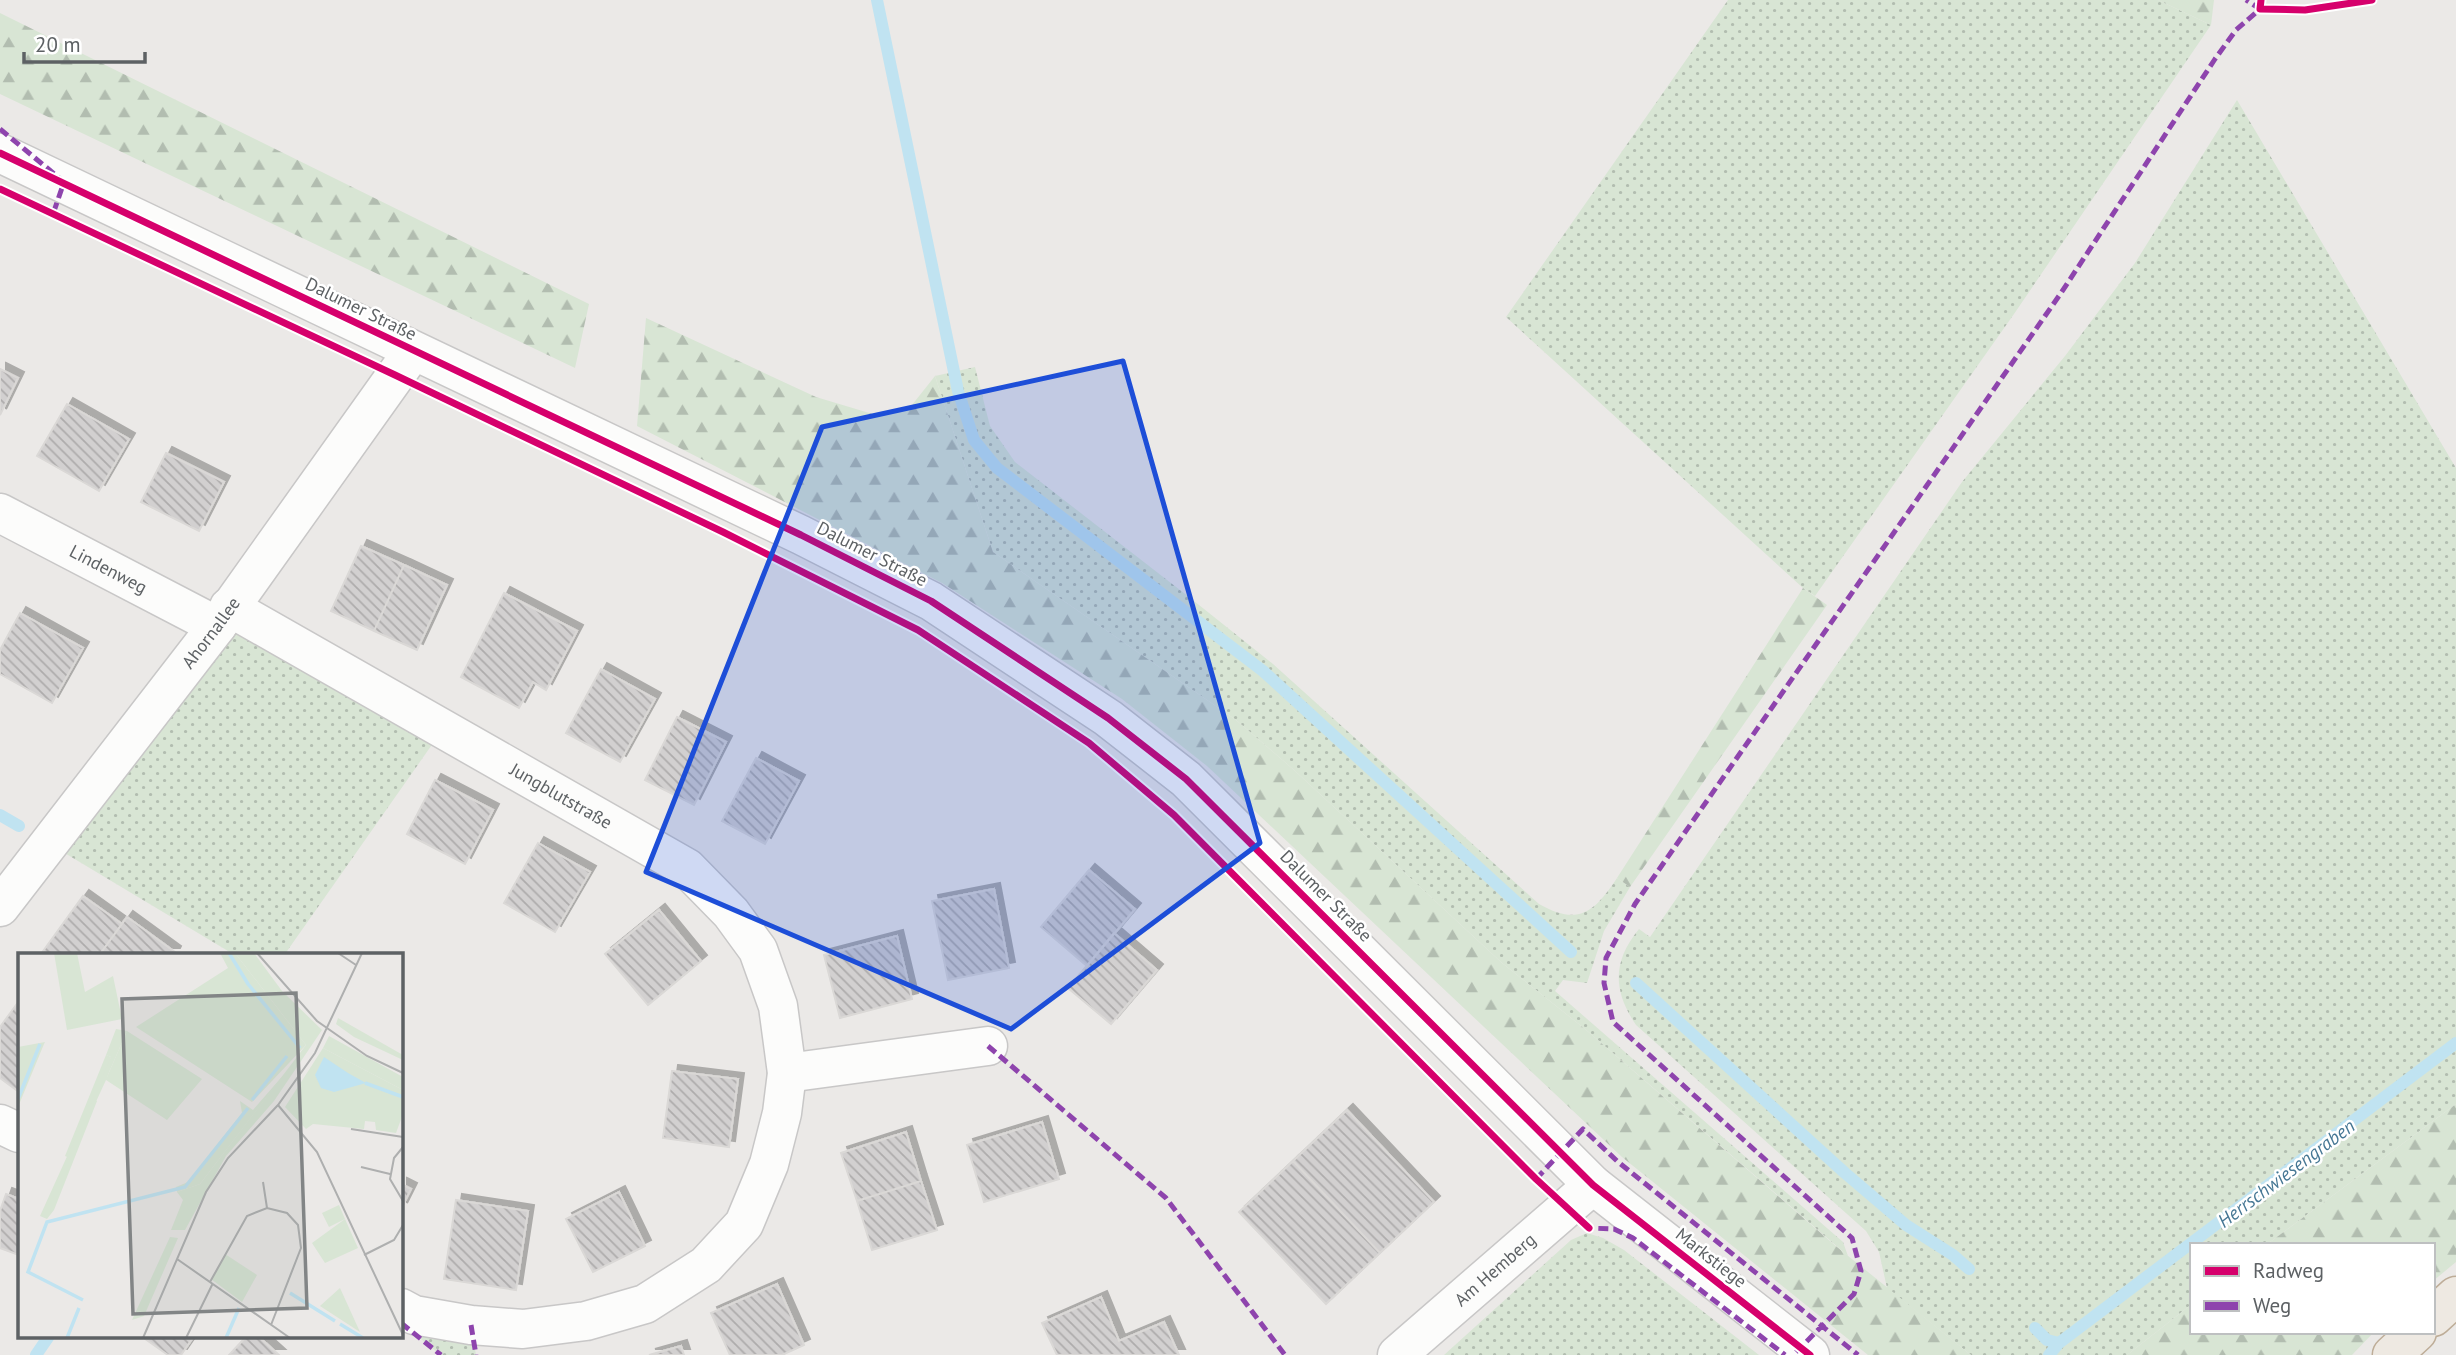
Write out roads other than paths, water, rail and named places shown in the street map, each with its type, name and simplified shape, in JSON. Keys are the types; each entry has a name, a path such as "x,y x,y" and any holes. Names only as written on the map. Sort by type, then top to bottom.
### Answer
{"highway":[{"path":"2435,1315 2456,1296"},
{"path":"2392,1355 2415,1334"}],"street":[{"name":"Dalumer Straße","path":"0,153 801,535 931,601 1108,718 1186,779 1592,1185"},
{"name":"Ahornallee","path":"0,906 223,617 413,351"},
{"name":"Lindenweg","path":"0,513 223,617"},
{"name":"Jungblutstraße","path":"223,617 687,868 731,913 758,950 778,1006 787,1073 782,1113 769,1164 744,1224 706,1265 645,1304 586,1321 523,1329 471,1325 414,1314 402,1308"},
{"path":"787,1073 988,1046"},
{"path":"0,1124 18,1133"},
{"name":"Am Hemberg","path":"1397,1355 1592,1185"},
{"name":"Markstiege","path":"1592,1185 1810,1355"}],"waterway":[{"path":"877,0 958,391 974,440 997,468 1263,671 1571,952"},
{"path":"0,815 19,826"},
{"path":"1636,983 1845,1173 1906,1225 1953,1255 1969,1269"},
{"name":"Herrschwiesengraben","path":"2191,1243 2456,1043"},
{"name":"Herrschwiesengraben","path":"2049,1355 2059,1343 2190,1244"},
{"path":"2035,1328 2047,1340 2059,1343"},
{"path":"36,1355 48,1338"}]}
